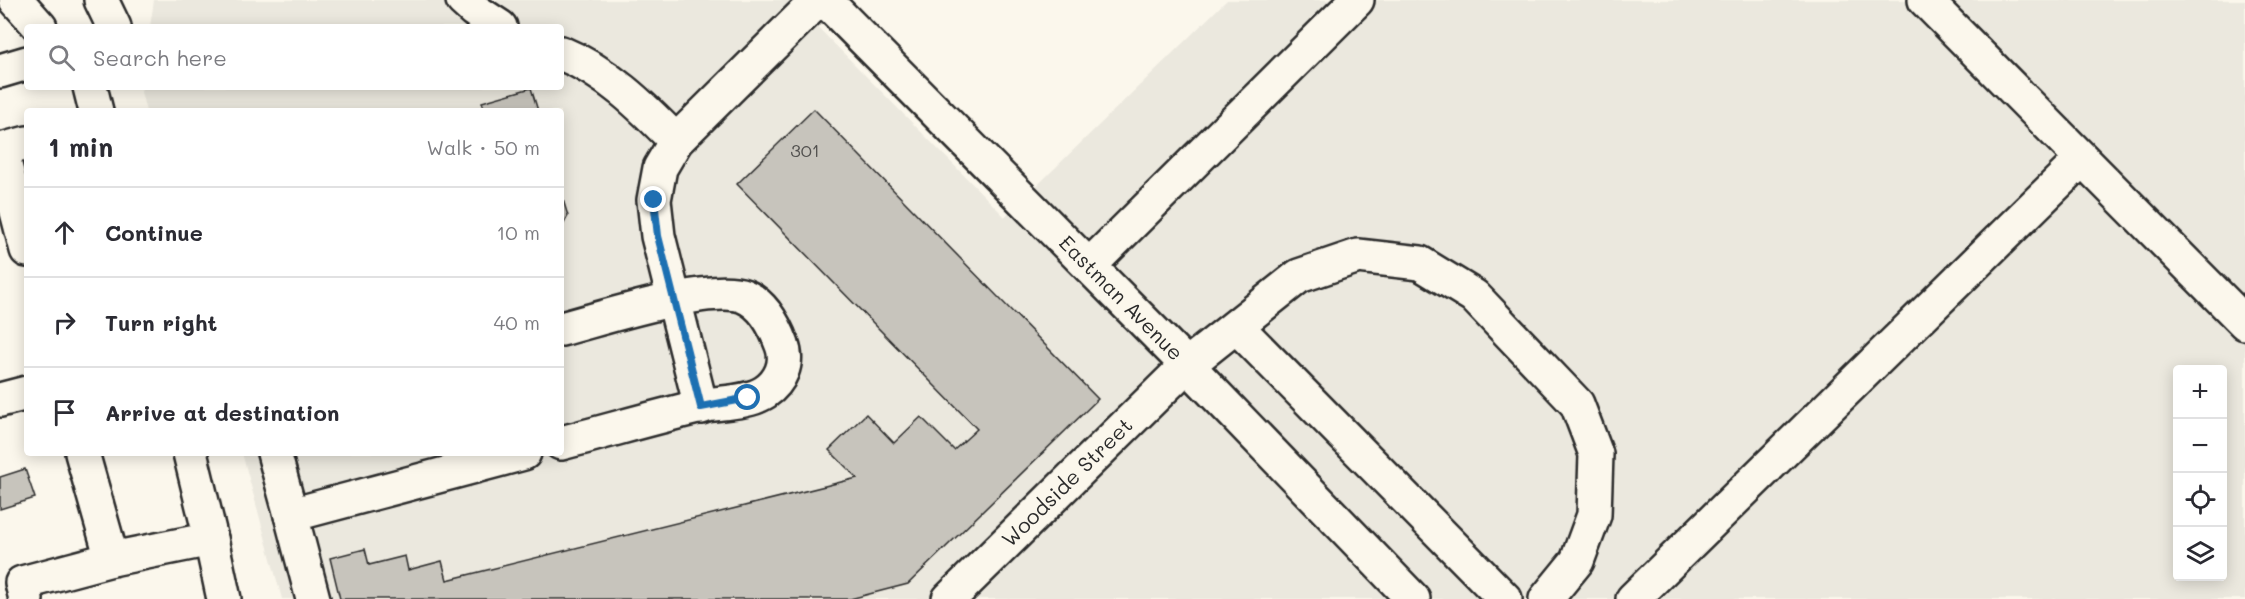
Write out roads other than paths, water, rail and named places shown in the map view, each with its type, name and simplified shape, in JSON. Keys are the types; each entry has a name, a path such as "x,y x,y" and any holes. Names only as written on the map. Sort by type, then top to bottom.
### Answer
{"street":[{"path":"16,0 37,24"},
{"path":"101,0 113,24"},
{"path":"463,0 495,24"},
{"path":"701,407 658,236 654,200 660,168 676,141 818,0"},
{"name":"Eastman Avenue","path":"825,0 1187,365 1413,599"},
{"path":"1089,267 1357,0"},
{"path":"1924,0 2245,323"},
{"path":"564,54 609,79 649,113 676,141"},
{"path":"0,71 24,64"},
{"path":"91,90 95,108"},
{"path":"17,242 1,150 24,144"},
{"path":"1633,599 2082,159"},
{"name":"Woodside Street","path":"949,599 1187,365 1299,276 1358,256 1420,263 1474,296 1577,404 1596,454 1594,515 1576,561 1546,599"},
{"path":"564,328 674,300 726,292 745,297 762,309 775,326 784,348 784,365 778,380 764,393 564,442"},
{"path":"1237,327 1505,599"},
{"path":"0,400 24,394"},
{"path":"83,456 112,559"},
{"path":"191,456 224,599"},
{"path":"275,456 313,599"},
{"path":"291,515 513,456"},
{"path":"26,599 22,583 112,559 211,539"}]}
